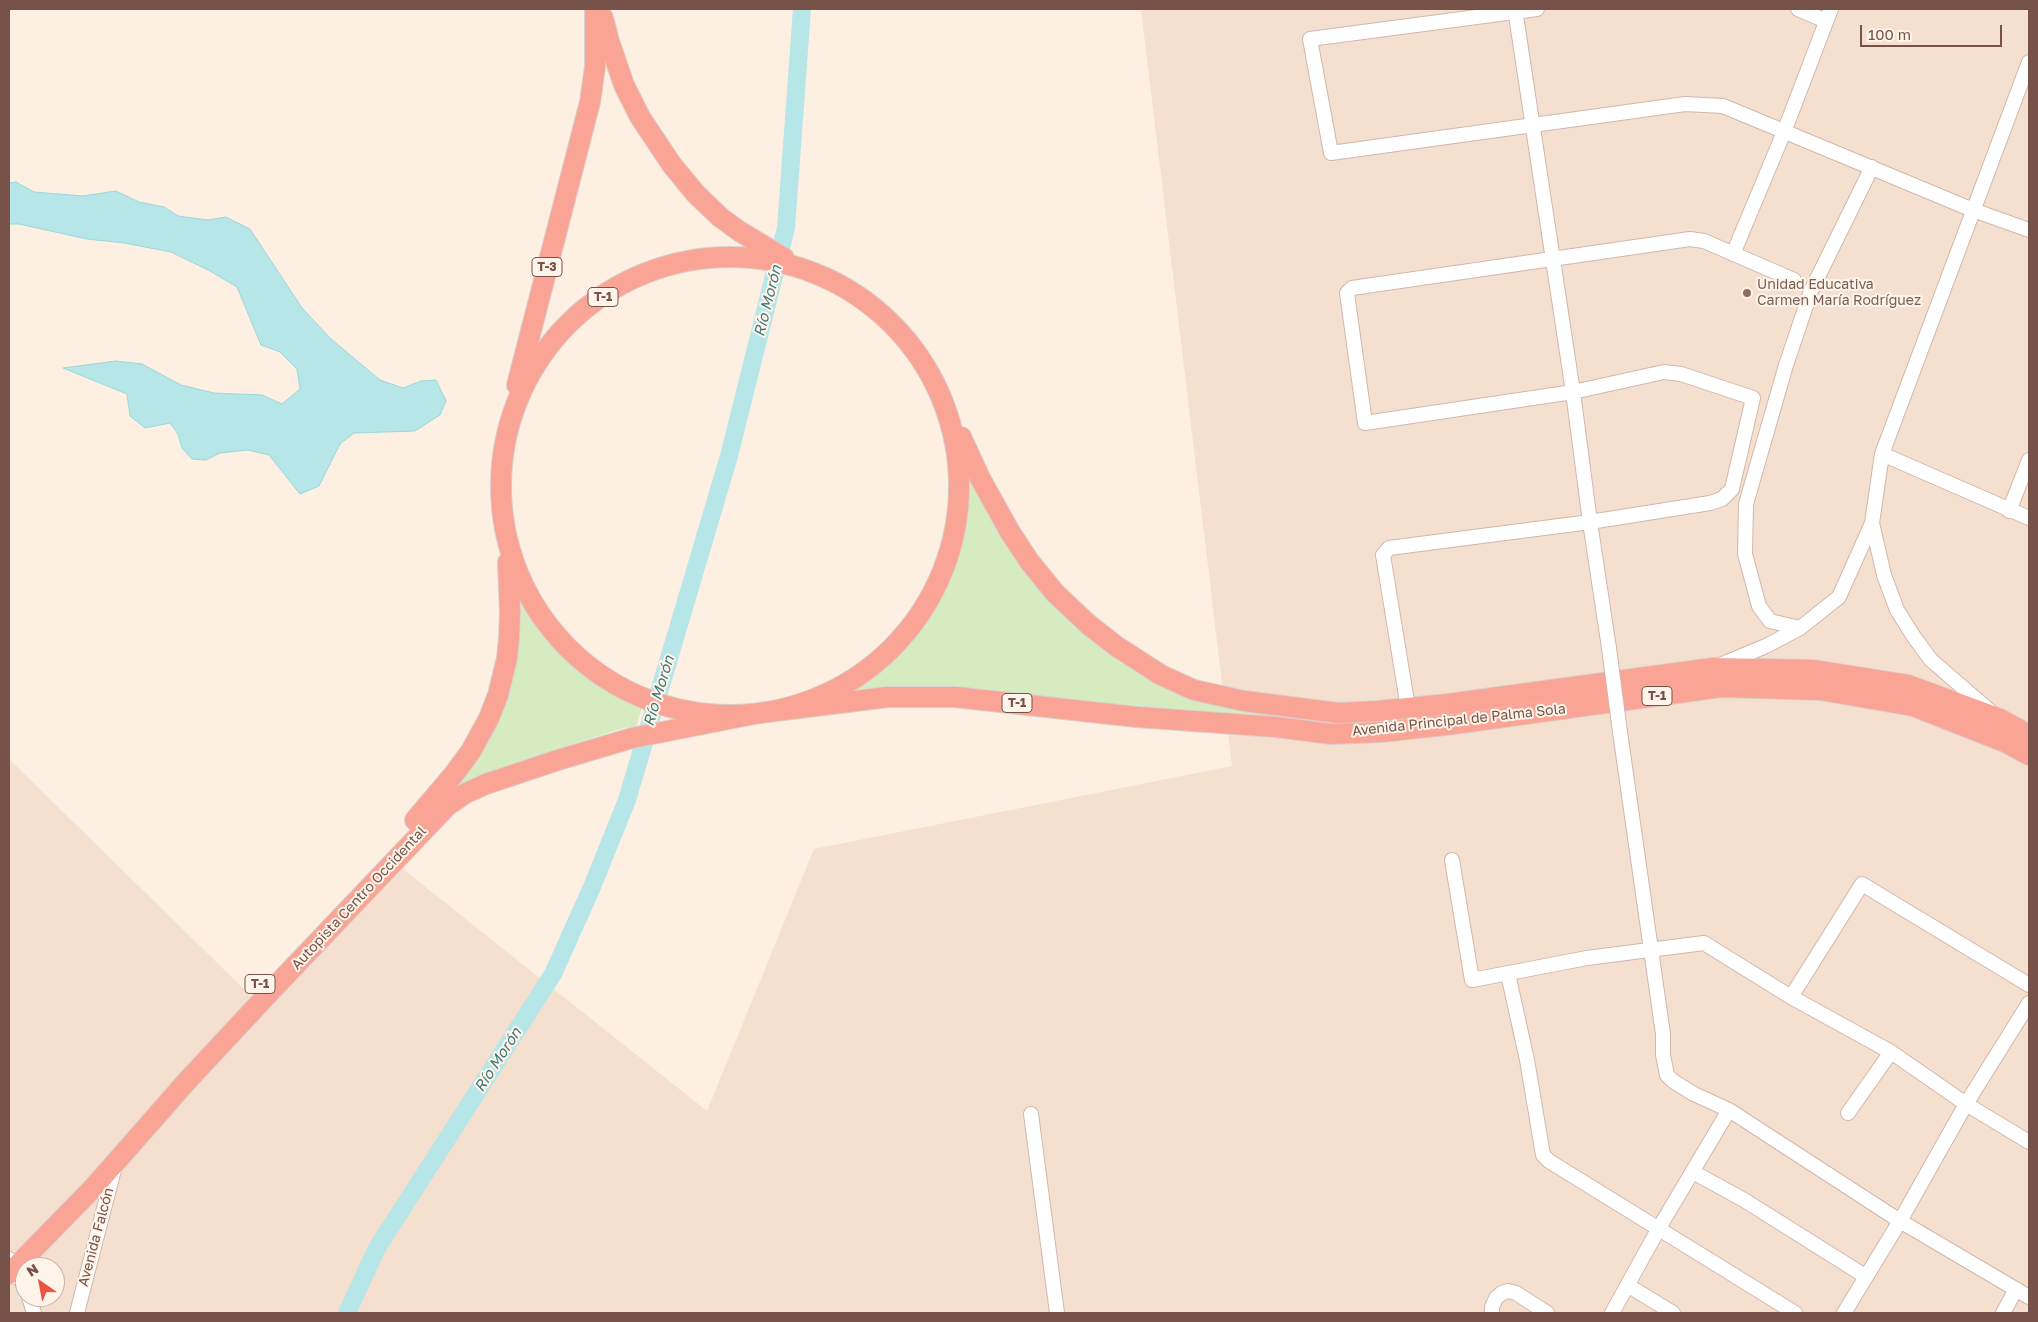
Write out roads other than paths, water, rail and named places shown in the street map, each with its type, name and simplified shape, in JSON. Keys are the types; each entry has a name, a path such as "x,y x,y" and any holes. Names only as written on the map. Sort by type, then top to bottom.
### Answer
{"highway":[{"name":"T-3","path":"508,433 515,392 590,102 595,67 595,9"},
{"path":"602,9 609,41 624,85 640,117 661,150 685,181 708,206 768,255"},
{"name":"T-1","path":"768,255 811,272 852,292 888,320 918,355 941,395 956,448 959,475 956,521 948,556 929,598 902,636 883,656 861,673 837,687 795,705 759,712 722,714 679,709 647,699 616,685 593,670 572,652 548,625 528,594 520,578 504,525 502,470 508,433 519,398 542,358 571,323 600,299 648,273 684,263 720,258 768,255"},
{"name":"Avenida Principal de Palma Sola","path":"941,395 998,512 1029,562 1073,611 1132,657 1167,678 1194,690 1244,701 1338,713 1408,708 1713,668 1813,670 1908,685 2000,719 2029,735"},
{"name":"Autopista Centro Occidental","path":"13,1269 91,1181 260,983 423,811 471,751 489,718 498,696 507,658 510,613 504,525"},
{"name":"Avenida Principal de Palma Sola","path":"759,712 888,697 955,697 1137,717 1276,727 1331,734 1382,732 1454,724 1721,688 1820,690 1913,706 2007,743 2029,755"},
{"name":"Autopista Centro Occidental","path":"91,1181 117,1160 270,992 447,806 464,794 486,784 595,748 674,729 759,712"}],"street":[{"path":"1537,9 1515,10 1310,39 1331,153 1685,104 1723,106 1974,210 2029,230"},
{"path":"1733,254 1784,132 1828,15 1798,9"},
{"path":"1515,10 1573,392 1663,1034 1663,1055 1667,1075 1694,1094 1729,1110 1900,1221 2029,1297"},
{"path":"1713,668 1766,646 1800,628 1839,597 1872,523 1882,454 2029,62"},
{"path":"1800,628 1770,621 1759,606 1745,554 1746,504 1786,365 1811,291 1872,167"},
{"path":"1408,708 1383,555 1388,548 1590,522 1710,503 1722,499 1732,489 1752,398 1681,374 1664,372 1573,392 1364,423 1347,293 1352,288 1690,240 1704,241 1794,280"},
{"path":"1882,454 2009,511 2029,518"},
{"path":"2009,511 2029,460"},
{"path":"1872,523 1884,575 1897,610 1914,637 1931,660 2000,719"},
{"path":"1452,860 1472,980 1587,958 1704,943 1791,997 1891,1052 1966,1104 2029,1142"},
{"path":"1791,997 1862,884 2029,985"},
{"path":"1508,974 1528,1060 1543,1155 1549,1161 1795,1313"},
{"path":"1844,1313 1900,1221 1966,1104 2029,1004"},
{"path":"1848,1113 1891,1052"},
{"path":"1612,1313 1659,1228 1729,1110"},
{"path":"1031,1114 1057,1313"},
{"name":"Avenida Falcón","path":"77,1313 117,1160"},
{"path":"1693,1172 1744,1200 1865,1276"},
{"name":"Avenida Falcón","path":"67,1313 96,1202 91,1181"},
{"path":"1628,1286 1673,1313"},
{"path":"2003,1313 2016,1289"},
{"path":"1492,1313 1492,1307 1496,1298 1502,1293 1508,1292 1516,1293 1547,1313"}],"water":[{"path":"16,182 34,192 83,196 116,191 139,202 164,207 178,216 208,220 226,217 250,229 302,308 331,339 380,380 403,388 421,381 436,380 446,401 440,415 415,431 354,433 340,444 319,486 300,494 269,455 248,450 220,453 206,460 192,459 182,448 178,434 170,423 145,428 130,416 127,394 63,368 116,361 142,364 181,385 214,393 262,395 282,404 300,389 297,369 280,352 261,345 237,287 210,271 171,252 124,243 87,239 19,224 9,224 9,183"}],"waterway":[{"name":"Río Morón","path":"347,1313 377,1248 553,974 592,887 627,800 729,456 786,228 802,9"}],"place":[{"name":"Unidad Educativa Carmen María Rodríguez","path":"1747,293"}]}
